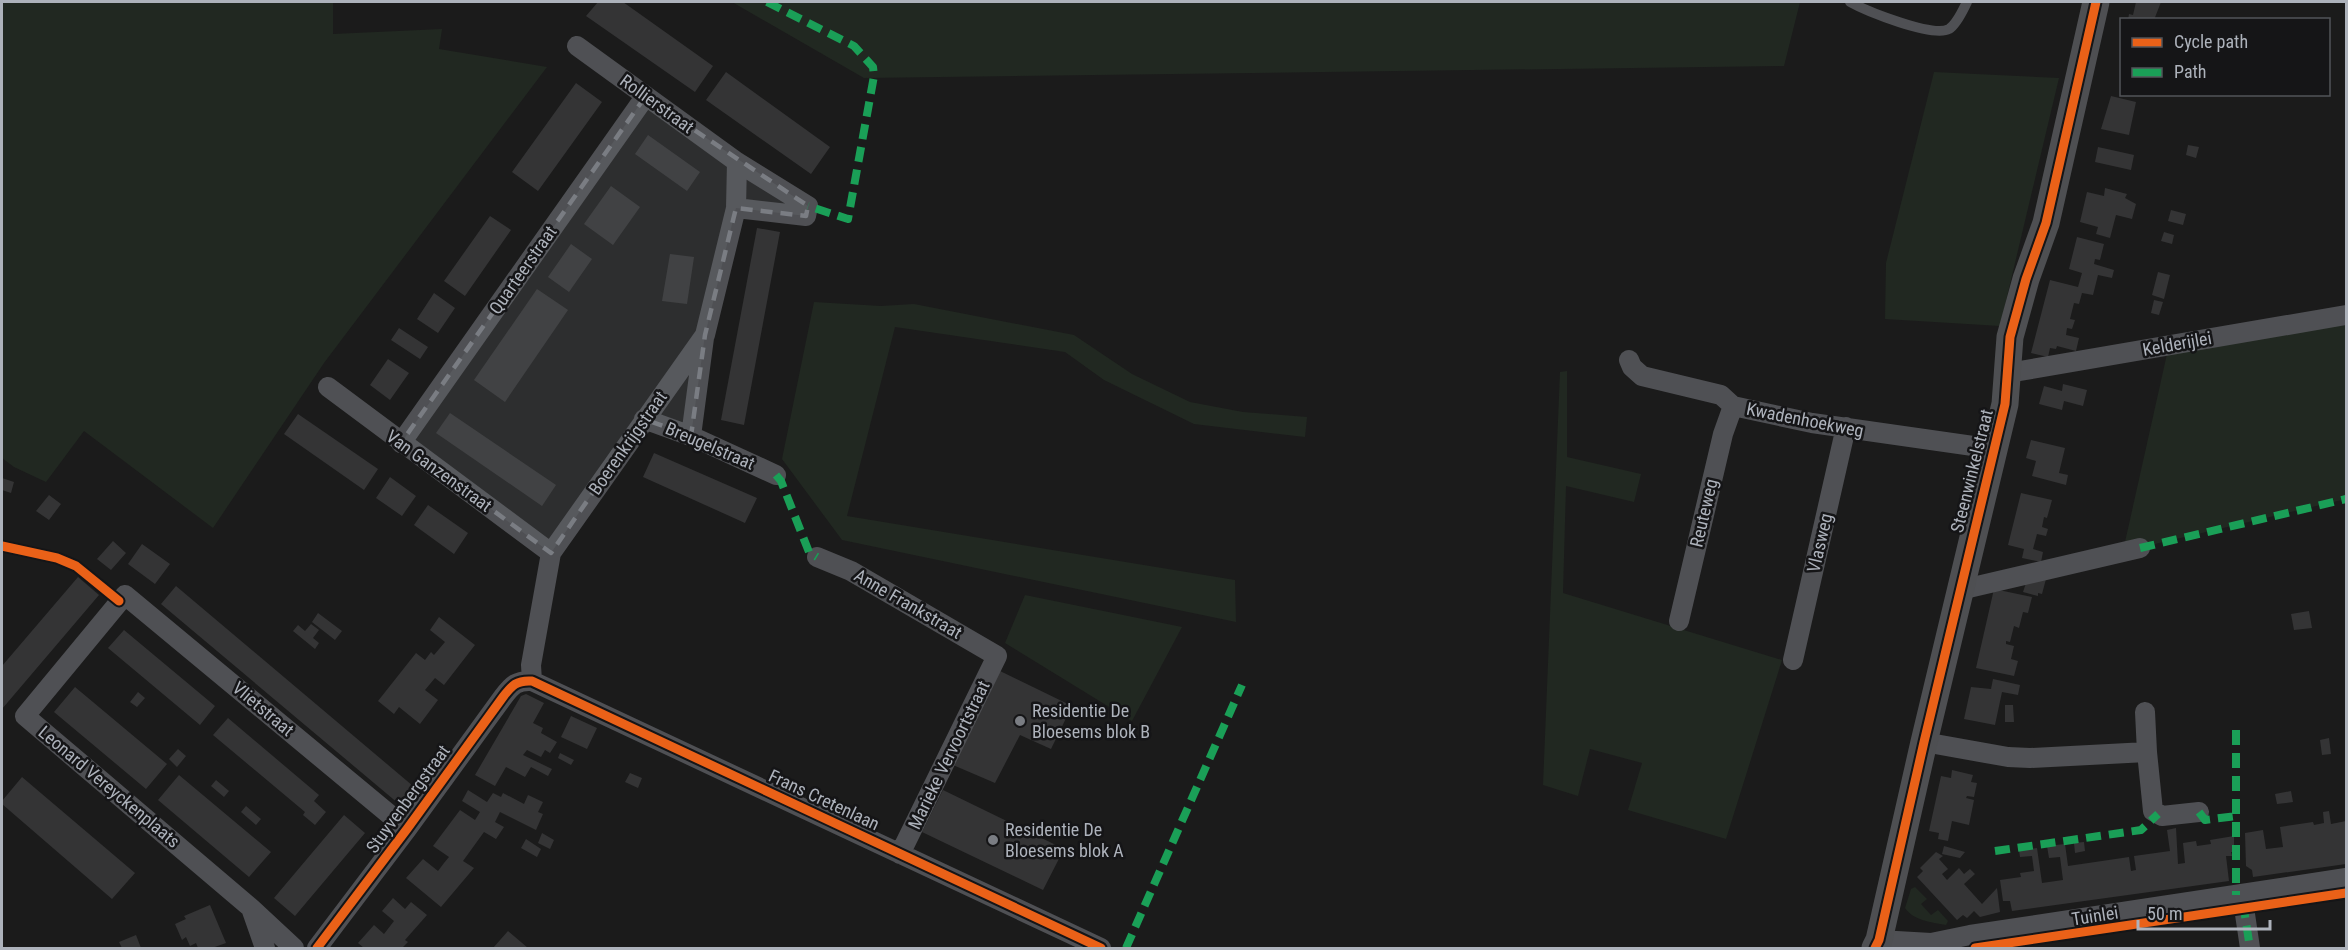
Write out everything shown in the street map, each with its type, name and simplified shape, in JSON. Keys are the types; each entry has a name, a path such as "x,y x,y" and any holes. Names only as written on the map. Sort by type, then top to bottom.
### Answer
{"street":[{"name":"Steenwinkelstraat","path":"1877,944 2005,404 2010,338 2026,279 2046,223 2096,2"},
{"name":"Rollierstraat","path":"578,46 737,162 808,206 806,216 736,208"},
{"name":"Quarteerstraat","path":"400,443 645,97"},
{"name":"Boerenkrijgstraat","path":"532,681 531,665 551,553 705,335 736,208 737,162"},
{"name":"Kelderijlei","path":"2008,373 2346,315"},
{"path":"691,436 705,335"},
{"name":"Kwadenhoekweg","path":"1629,360 1632,368 1642,376 1720,395 1733,406 1812,423 1994,449"},
{"name":"Van Ganzenstraat","path":"328,387 400,443 551,553"},
{"name":"Reuteweg","path":"1679,621 1723,434 1733,406"},
{"name":"Breugelstraat","path":"644,419 691,436 776,475"},
{"name":"Vlasweg","path":"1793,660 1846,427"},
{"path":"1960,590 2140,548"},
{"name":"Anne Frankstraat","path":"818,557 851,571 997,656"},
{"name":"Vlietstraat","path":"119,601 124,595 407,829"},
{"name":"Leonard Vereyckenplaats","path":"119,601 25,716 250,908"},
{"name":"Marieke Vervoortstraat","path":"900,854 997,656"},
{"name":"Stuyvenbergstraat","path":"317,948 511,686 520,681 532,681"},
{"name":"Frans Cretenlaan","path":"532,681 1101,948"},
{"path":"2145,712 2153,810 2162,816 2199,812"},
{"path":"1924,742 2008,757 2030,758 2147,752"},
{"name":"Tuinlei","path":"1877,944 1931,943 1970,935 2346,878"},
{"path":"2242,894 2250,948"},
{"path":"250,908 265,948"},
{"path":"250,908 294,948"}],"lane":[{"path":"1850,2 1922,30 1940,31 1950,28 1967,2"}],"highlighted area":[{"path":"645,97 808,206 806,216 736,208 705,335 691,436 644,419 551,553 401,443"}],"shaded area":[{"path":"2,2 333,2 333,34 442,29 439,49 547,67 324,363 213,528 84,431 46,482 14,467 2,458"},
{"path":"732,2 1800,2 1784,66 864,78"},
{"path":"1934,72 2059,78 2000,326 1885,319 1886,263"},
{"path":"814,302 881,306 914,304 1074,335 1132,374 1190,402 1243,412 1307,417 1305,437 1194,424 1104,380 1065,352 895,327 847,516 1235,580 1236,622 842,540 782,459"},
{"path":"2346,315 2346,499 2125,551 2125,542 2169,345"},
{"path":"1567,371 1567,457 1641,474 1634,502 1566,486 1563,593 1782,660 1726,839 1628,810 1642,763 1590,749 1578,796 1543,785 1560,372"},
{"path":"1025,595 1182,627 1132,721 1005,643"},
{"path":"1915,887 1927,899 1921,904 1931,915 1938,910 1948,921 1946,925 1913,916 1905,908 1911,889"}],"building":[{"path":"598,2 623,2 713,66 695,92 586,16"},
{"path":"2136,2 2161,2 2155,18 2128,18 2129,14 2133,15"},
{"path":"726,72 830,147 811,174 706,100"},
{"path":"576,83 602,102 538,191 512,172"},
{"path":"2111,96 2136,102 2129,135 2101,129"},
{"path":"648,135 700,172 687,191 635,154"},
{"path":"2188,145 2199,147 2196,158 2186,155"},
{"path":"2098,147 2134,155 2131,170 2095,162"},
{"path":"611,186 640,207 613,245 584,224"},
{"path":"2105,188 2127,194 2125,198 2136,204 2132,219 2116,215 2110,238 2096,234 2098,227 2080,222 2087,192 2104,196"},
{"path":"2171,210 2186,214 2183,225 2168,221"},
{"path":"490,216 511,230 465,296 444,281"},
{"path":"757,228 780,232 744,425 721,420"},
{"path":"2164,232 2174,235 2172,244 2161,241"},
{"path":"2077,237 2104,244 2100,260 2095,259 2094,264 2114,270 2112,278 2098,275 2093,295 2082,293 2079,304 2074,303 2070,319 2075,320 2072,329 2067,328 2066,335 2079,338 2076,351 2057,346 2056,349 2050,348 2048,357 2031,353 2050,280 2078,287 2082,273 2069,269"},
{"path":"571,244 592,259 569,292 548,277"},
{"path":"670,254 694,257 687,304 662,301"},
{"path":"2158,272 2170,275 2164,299 2152,295"},
{"path":"537,289 568,310 505,402 474,380"},
{"path":"434,293 455,308 438,333 417,319"},
{"path":"2154,300 2163,302 2159,315 2151,313"},
{"path":"399,328 428,347 420,359 391,340"},
{"path":"388,359 409,373 390,400 370,385"},
{"path":"2063,384 2087,390 2083,406 2064,401 2062,410 2039,404 2044,386 2062,391"},
{"path":"450,413 556,485 542,506 436,433"},
{"path":"298,414 378,469 364,490 284,434"},
{"path":"2031,440 2065,448 2059,473 2068,475 2066,485 2032,476 2036,461 2026,458"},
{"path":"654,453 757,498 745,523 643,477"},
{"path":"390,477 416,496 402,516 376,498"},
{"path":"2,478 14,482 11,493 2,490"},
{"path":"2021,493 2052,500 2042,527 2048,529 2046,536 2037,534 2033,549 2043,552 2041,562 2022,558 2024,549 2008,545"},
{"path":"49,495 61,504 49,520 36,511"},
{"path":"428,505 468,533 454,554 414,525"},
{"path":"113,541 126,553 111,570 97,559"},
{"path":"142,544 170,564 155,584 128,564"},
{"path":"78,577 99,595 2,709 2,666"},
{"path":"2046,579 2042,594 2038,593 2038,596 2023,592 2026,583"},
{"path":"176,586 413,786 399,804 161,604"},
{"path":"1994,589 2032,597 2028,613 2023,612 2019,628 2014,626 2010,642 2006,641 2006,644 2014,646 2011,659 2018,661 2014,676 1976,668"},
{"path":"2309,611 2312,628 2294,630 2291,614"},
{"path":"318,613 342,631 335,640 312,622"},
{"path":"439,617 475,645 444,685 435,678 425,690 438,700 420,724 399,707 394,714 378,701 416,653 425,660 431,652 434,655 445,642 430,630"},
{"path":"311,624 319,630 313,638 319,643 315,649 293,631 298,625 305,631"},
{"path":"124,630 215,706 200,725 108,648"},
{"name":"Residentie De Bloesems blok B","path":"1000,671 1072,706 1051,749 1020,735 995,783 953,765"},
{"path":"1993,679 2020,685 2018,695 2002,692 1995,725 1964,719 1971,687 1991,689"},
{"path":"75,687 167,764 146,789 54,712"},
{"path":"138,692 145,698 137,707 130,702"},
{"path":"526,694 544,703 533,723 543,728 541,733 557,742 550,753 545,750 541,757 527,750 523,755 552,769 548,776 531,767 525,777 506,767 495,786 475,775 521,696"},
{"path":"2005,705 2013,705 2014,722 2005,722"},
{"path":"571,716 597,728 587,749 561,737"},
{"path":"228,718 319,795 314,801 326,812 315,825 303,815 305,812 213,735"},
{"path":"2329,738 2331,754 2322,755 2320,740"},
{"path":"178,749 186,756 177,767 169,759"},
{"path":"560,753 574,760 571,765 558,758"},
{"path":"1952,770 1973,775 1971,782 1977,783 1974,797 1967,796 1966,798 1974,800 1969,825 1952,821 1948,841 1938,839 1939,833 1929,831 1941,776 1951,778"},
{"path":"630,773 642,778 638,788 625,782"},
{"path":"179,775 271,852 249,877 158,800"},
{"path":"22,777 135,873 112,899 2,804"},
{"path":"216,780 229,791 224,797 211,786"},
{"path":"468,790 487,802 493,793 501,797 503,793 524,804 528,795 543,802 538,812 543,814 536,830 500,812 495,822 504,827 496,839 484,832 463,861 474,868 441,907 406,878 423,859 438,871 449,857 433,846 460,810 475,820 480,812 462,801"},
{"name":"Residentie De Bloesems blok A","path":"943,790 1064,849 1043,890 922,832"},
{"path":"2291,791 2293,802 2277,804 2275,794"},
{"path":"246,806 261,819 256,825 241,812"},
{"path":"2329,811 2331,824 2346,821 2346,864 2253,877 2252,870 2246,866 2245,833 2263,830 2266,849 2283,847 2280,827 2313,822 2314,825 2324,823 2323,812"},
{"path":"344,815 365,833 295,916 274,898"},
{"path":"2176,828 2178,864 2185,863 2183,843 2196,841 2197,846 2211,844 2210,840 2234,836 2234,852 2231,852 2232,856 2226,856 2229,881 2012,911 2010,901 2003,901 2000,880 2021,877 2020,873 2034,871 2032,856 2020,857 2019,851 2037,848 2042,883 2063,880 2060,857 2049,858 2047,846 2065,844 2068,866 2129,857 2131,871 2136,870 2134,856 2170,851 2167,830"},
{"path":"542,833 554,840 550,849 538,843"},
{"path":"526,839 541,849 537,857 521,848"},
{"path":"2084,842 2085,851 2075,853 2074,843"},
{"path":"1944,846 1965,852 1960,858 1942,854"},
{"path":"1936,852 1943,856 1939,859 1948,869 1942,874 1947,880 1959,868 1964,874 1970,869 1975,874 1964,884 1982,904 1997,888 2000,912 1980,917 1974,911 1967,918 1963,915 1957,920 1917,877 1923,871 1920,868"},
{"path":"393,898 405,909 411,902 427,915 405,940 408,942 402,948 364,948 358,943 374,925 384,934 394,921 382,911"},
{"path":"210,905 226,943 212,948 198,948 196,943 190,946 186,937 182,940 175,924 186,919 184,916"},
{"path":"508,931 528,948 493,948"},
{"path":"136,935 141,948 122,948 119,942"}],"marked path":[{"path":"767,2 854,46 873,67 874,76 848,219 808,206"},
{"path":"776,475 781,481 809,552 817,557"},
{"path":"2140,548 2346,499"},
{"path":"1126,948 1242,685"},
{"path":"2236,730 2236,895"},
{"path":"2199,812 2205,820 2236,816"},
{"path":"1995,851 2141,830 2158,814"},
{"path":"2243,903 2250,948"}],"cycle path":[{"path":"1875,948 1879,940 2005,404 2010,337 2026,279 2046,223 2096,2"},
{"path":"2,546 57,558 76,566 119,601"},
{"path":"317,948 506,693 512,686 522,681 532,681 1101,948"},
{"path":"1975,948 2346,893"}],"place":[{"name":"Residentie De Bloesems blok B","path":"1020,721"},
{"name":"Residentie De Bloesems blok A","path":"993,840"}]}
